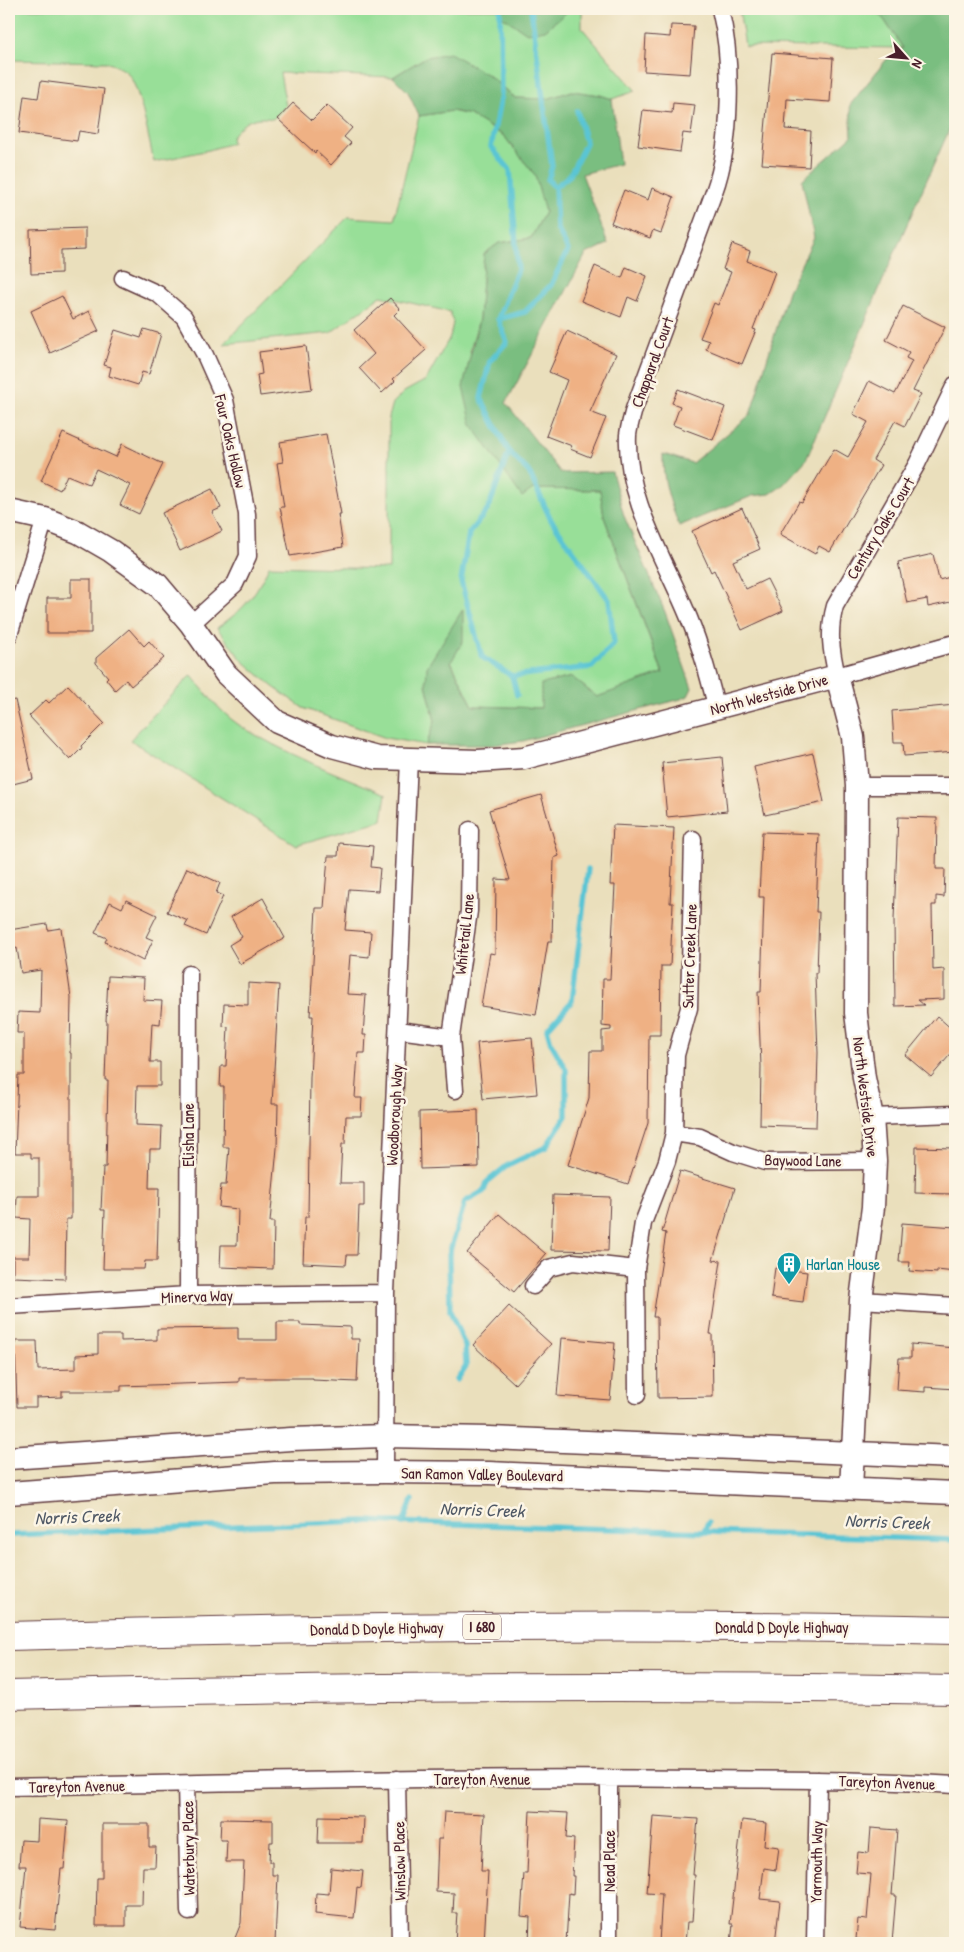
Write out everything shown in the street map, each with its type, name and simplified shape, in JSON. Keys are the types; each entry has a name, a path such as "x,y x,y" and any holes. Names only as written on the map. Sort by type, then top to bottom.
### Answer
{"highway":[{"name":"Donald D Doyle Highway","path":"9,1636 215,1630 425,1628 808,1627 955,1630"},
{"path":"9,1695 216,1690 605,1687 805,1687 955,1690"}],"main road":[{"name":"North Westside Drive","path":"9,511 44,519 78,532 111,551 158,585 191,624 226,674 277,722 332,746 377,758 478,761 524,758 632,728 717,709 837,676 853,737 857,786 856,1014 864,1078 872,1117 875,1161 873,1208 861,1300 851,1488"},
{"name":"San Ramon Valley Boulevard","path":"9,1458 291,1439 385,1436 489,1438 955,1458"},
{"name":"San Ramon Valley Boulevard","path":"9,1493 275,1473 385,1472 489,1473 955,1493"}],"street":[{"name":"Chapparal Court","path":"717,709 702,652 690,618 640,507 629,458 628,434 634,409 722,166 726,142 728,59 720,9"},
{"name":"Four Oaks Hollow","path":"123,278 158,294 184,317 205,355 225,400 247,514 248,556 235,584 191,624"},
{"name":"Century Oaks Court","path":"837,676 830,639 831,622 835,606 917,464 955,385"},
{"path":"9,635 44,519"},
{"path":"837,676 955,643"},
{"name":"Woodborough Way","path":"385,1472 386,1293 409,760"},
{"path":"857,786 955,786"},
{"name":"Whitetail Lane","path":"455,1090 451,1036 469,911 470,830"},
{"name":"Sutter Creek Lane","path":"636,1395 636,1269 643,1223 667,1161 674,1133 676,1055 689,1008 693,839"},
{"name":"Elisha Lane","path":"188,1295 189,974"},
{"path":"398,1030 451,1036"},
{"path":"872,1117 955,1114"},
{"name":"Baywood Lane","path":"674,1133 700,1137 733,1152 765,1162 875,1161"},
{"path":"533,1286 549,1268 573,1262 636,1269"},
{"name":"Minerva Way","path":"9,1306 188,1295 386,1293"},
{"path":"861,1300 955,1306"},
{"name":"Tareyton Avenue","path":"9,1787 397,1779 609,1778 818,1780 955,1785"},
{"name":"Nead Place","path":"609,1778 609,1943"},
{"name":"Winslow Place","path":"397,1779 400,1943"},
{"name":"Yarmouth Way","path":"814,1943 818,1780"},
{"name":"Waterbury Place","path":"186,1784 189,1912"}],"green space":[{"path":"9,9 500,9 501,15 582,9 582,28 636,91 612,99 600,95 572,91 547,99 515,98 488,75 426,57 393,77 280,73 286,106 273,119 260,118 249,121 231,137 232,143 154,162 141,104 129,75 119,67 106,62 9,60"},
{"path":"500,9 569,9 545,30 527,33 500,15"},
{"path":"739,9 874,9 885,21 903,48 745,46"},
{"path":"874,9 955,9 955,117 806,460 782,486 770,494 752,496 679,526 665,482 663,454 692,463 750,415 788,291 814,238 802,180 852,136 850,105 886,60 903,48 885,21"},
{"path":"450,53 488,75 515,98 547,99 572,91 600,95 612,99 620,164 582,174 608,244 586,254 506,403 561,473 612,472 624,516 665,612 692,688 688,696 681,699 523,741 492,745 426,745 435,721 426,684 427,667 463,609 463,641 451,662 473,706 541,708 541,684 572,677 597,697 663,673 604,517 600,490 533,489 522,497 472,425 463,387 479,319 484,254 499,243 531,238 545,212 535,175 504,136 470,115 452,111 419,116 408,92 393,77 426,57"},
{"path":"452,111 470,115 504,136 535,175 545,212 531,238 499,243 484,254 479,319 470,351 533,489 600,490 604,517 663,674 597,697 572,677 542,684 542,708 473,706 451,661 463,641 426,684 435,721 426,745 386,738 303,708 272,686 242,660 217,628 248,602 269,566 389,569 389,417 393,403 404,392 426,380 450,337 453,323 450,312 381,296 330,333 223,344 348,217 394,220 419,116"},
{"path":"191,675 219,708 239,725 292,754 386,794 382,820 296,845 130,740"}],"building":[{"path":"671,25 694,26 690,74 644,71 646,35 670,37"},
{"path":"772,53 833,58 830,102 787,99 785,129 811,131 809,167 762,164"},
{"path":"41,81 104,89 98,134 79,131 77,141 19,133 24,96 38,98"},
{"path":"293,103 312,120 327,105 352,128 344,137 351,143 331,165 278,119"},
{"path":"673,103 695,105 691,134 683,133 680,152 638,146 643,110 672,113"},
{"path":"652,188 674,197 661,233 653,230 650,238 611,223 624,190 648,200"},
{"path":"85,228 85,249 61,250 61,273 31,274 30,230"},
{"path":"732,244 750,251 747,261 775,272 753,329 756,330 742,364 706,349 709,341 700,338 714,303 718,305 731,272 723,269"},
{"path":"595,266 622,278 626,267 647,276 637,301 628,297 621,317 581,301"},
{"path":"62,296 73,319 89,311 99,331 50,353 31,311"},
{"path":"390,298 400,309 394,315 426,350 393,379 395,381 382,393 359,368 374,354 354,330"},
{"path":"903,306 945,327 913,391 921,394 905,426 895,421 873,460 881,465 830,552 819,546 815,554 780,534 799,502 802,503 834,449 848,457 868,422 853,414 869,381 895,394 912,361 906,358 909,352 886,340"},
{"path":"144,329 161,334 149,374 142,372 138,385 109,376 111,367 104,365 115,330 141,338"},
{"path":"567,331 616,354 590,412 606,418 590,457 570,449 572,446 546,436 567,380 549,372"},
{"path":"306,346 312,389 260,396 257,375 262,374 259,352"},
{"path":"678,389 725,407 713,440 673,425 680,406 672,403"},
{"path":"63,433 116,457 122,444 163,464 139,514 120,505 130,485 96,469 89,484 67,475 60,490 41,481"},
{"path":"326,434 341,514 338,514 343,547 290,556 280,507 284,507 277,463 283,462 280,442"},
{"path":"212,489 221,508 212,512 222,531 180,551 162,513"},
{"path":"742,508 760,549 733,561 746,589 767,579 783,611 742,630 714,570 711,572 692,531"},
{"path":"933,554 939,580 950,577 955,601 928,607 927,599 907,603 898,562"},
{"path":"71,579 91,579 91,633 47,633 47,598 71,598"},
{"path":"129,629 144,646 149,641 164,658 131,686 126,680 115,690 106,679 108,677 96,663 96,658"},
{"path":"68,685 104,723 70,760 29,716 46,700 49,703"},
{"path":"15,700 33,779 9,785 9,701"},
{"path":"955,705 955,752 904,756 903,742 894,742 892,711"},
{"path":"813,753 824,802 765,815 754,767"},
{"path":"722,757 727,811 667,817 662,763"},
{"path":"541,795 559,856 554,858 552,941 548,941 536,1015 481,1006 490,953 495,954 496,879 510,880 489,810"},
{"path":"898,817 937,818 936,869 945,869 944,897 936,896 936,905 932,905 933,970 944,969 944,999 918,1000 924,1005 895,1006 894,920"},
{"path":"613,825 674,828 670,903 673,903 670,966 661,966 660,1035 649,1035 648,1123 628,1184 568,1165 589,1098 590,1051 602,1051 602,1031 611,1030 611,1027 602,1026 603,979 610,979 615,885 610,885"},
{"path":"762,832 819,834 816,912 819,912 817,973 815,973 818,1053 816,1127 760,1125 761,1066 758,992 761,992 764,897 759,897"},
{"path":"339,843 373,846 371,867 380,868 378,891 349,889 345,930 371,932 369,957 350,955 347,994 366,995 363,1035 366,1035 365,1053 358,1053 355,1098 362,1098 361,1116 346,1116 345,1144 342,1144 340,1183 364,1183 364,1206 359,1206 357,1255 347,1255 346,1265 303,1263 305,1217 308,1217 313,1016 310,1016 316,908 324,908 328,856 338,856"},
{"path":"187,868 220,883 216,893 223,896 206,935 185,926 188,921 167,912"},
{"path":"263,898 285,938 240,964 229,945 242,937 231,917"},
{"path":"126,900 157,915 146,937 153,940 143,961 105,942 107,938 95,933 110,902 122,908"},
{"path":"47,924 48,930 61,928 71,997 71,1219 66,1219 65,1279 13,1277 13,1257 29,1257 30,1219 16,1218 17,1196 39,1196 39,1158 31,1158 31,1153 15,1153 18,1075 24,1075 24,1033 17,1033 18,1012 40,1013 41,970 21,973 17,948 10,950 9,930"},
{"path":"108,976 144,978 143,1000 162,1001 160,1024 152,1023 150,1062 160,1062 160,1086 137,1086 136,1125 162,1126 161,1149 150,1149 149,1188 159,1188 157,1261 145,1261 144,1269 103,1269 105,1210 101,1210 103,1167 106,1167 108,1080 105,1080"},
{"path":"248,983 279,985 272,1104 278,1104 277,1148 270,1222 274,1222 273,1269 220,1267 221,1245 237,1245 238,1209 219,1207 221,1185 226,1185 229,1147 223,1147 224,1087 220,1087 221,1066 226,1066 228,1027 223,1026 224,1004 248,1005"},
{"path":"937,1016 955,1032 955,1049 931,1077 905,1055"},
{"path":"532,1038 537,1094 483,1099 477,1043"},
{"path":"478,1110 479,1167 420,1169 419,1112"},
{"path":"916,1147 954,1148 952,1194 915,1193"},
{"path":"680,1171 735,1188 713,1260 721,1261 710,1334 712,1334 713,1397 658,1398 657,1317 653,1317 666,1233 662,1232"},
{"path":"553,1195 610,1197 608,1251 551,1250"},
{"path":"499,1214 546,1254 514,1292 467,1253"},
{"path":"902,1223 955,1227 955,1272 937,1270 937,1273 909,1271 910,1262 899,1262"},
{"name":"Harlan House","path":"775,1268 807,1272 803,1302 771,1298"},
{"path":"509,1306 551,1344 515,1384 473,1345"},
{"path":"277,1322 300,1322 300,1325 351,1327 351,1339 359,1339 357,1382 313,1380 313,1378 239,1378 239,1382 121,1386 121,1391 62,1391 62,1397 36,1398 36,1407 17,1407 15,1341 37,1341 38,1370 76,1369 76,1355 98,1354 98,1335 121,1335 121,1341 157,1340 157,1329 238,1328 238,1340 277,1340"},
{"path":"562,1338 615,1343 610,1400 557,1396"},
{"path":"911,1344 955,1348 955,1389 925,1387 925,1392 897,1390 899,1358 911,1358"},
{"path":"530,1811 568,1813 566,1838 574,1839 572,1876 574,1876 573,1894 569,1893 566,1943 529,1943 530,1917 521,1916 524,1873 527,1873"},
{"path":"444,1812 484,1814 481,1871 488,1871 484,1943 455,1943 457,1913 453,1913 454,1893 436,1892 438,1839 442,1839"},
{"path":"319,1816 364,1817 363,1843 318,1843"},
{"path":"653,1816 698,1819 693,1875 695,1875 692,1922 687,1922 685,1943 659,1943 662,1894 647,1893"},
{"path":"38,1819 68,1821 64,1869 61,1869 55,1930 20,1927 26,1866 19,1866 21,1840 37,1841"},
{"path":"221,1819 273,1820 273,1842 270,1842 269,1862 272,1862 272,1875 278,1875 275,1943 233,1943 241,1923 244,1862 226,1862 227,1840 220,1840"},
{"path":"742,1820 766,1823 764,1845 779,1847 776,1870 764,1868 760,1899 780,1901 775,1943 731,1943 733,1924 730,1924"},
{"path":"102,1824 149,1824 149,1847 156,1847 155,1867 143,1867 142,1905 126,1905 126,1926 96,1926 97,1878 102,1878"},
{"path":"871,1828 897,1830 892,1895 896,1895 892,1942 856,1939 858,1919 867,1920 871,1874 856,1873 858,1852 869,1853"},
{"path":"331,1868 363,1871 361,1888 357,1887 354,1918 315,1914 316,1893 329,1894"}],"waterway":[{"path":"500,9 501,94 491,147 510,170 518,269 498,319 507,342 490,361 481,398 509,452 488,509 469,533 461,581 482,657 512,676 517,695"},
{"path":"498,319 525,312 551,285 568,250 557,228 555,187 548,180 552,166 531,9"},
{"path":"555,187 570,175 586,143 577,111"},
{"path":"509,452 529,472 551,520 609,600 614,643 592,667 512,676"},
{"path":"457,1380 466,1366 465,1346 450,1311 449,1254 465,1202 484,1191 487,1182 508,1165 546,1147 566,1116 566,1069 551,1043 547,1029 572,1001 588,869"},
{"path":"403,1523 412,1500"},
{"name":"Norris Creek","path":"9,1535 364,1521 955,1540"},
{"path":"704,1532 708,1522"}],"place":[{"name":"Harlan House","path":"789,1285"}]}
